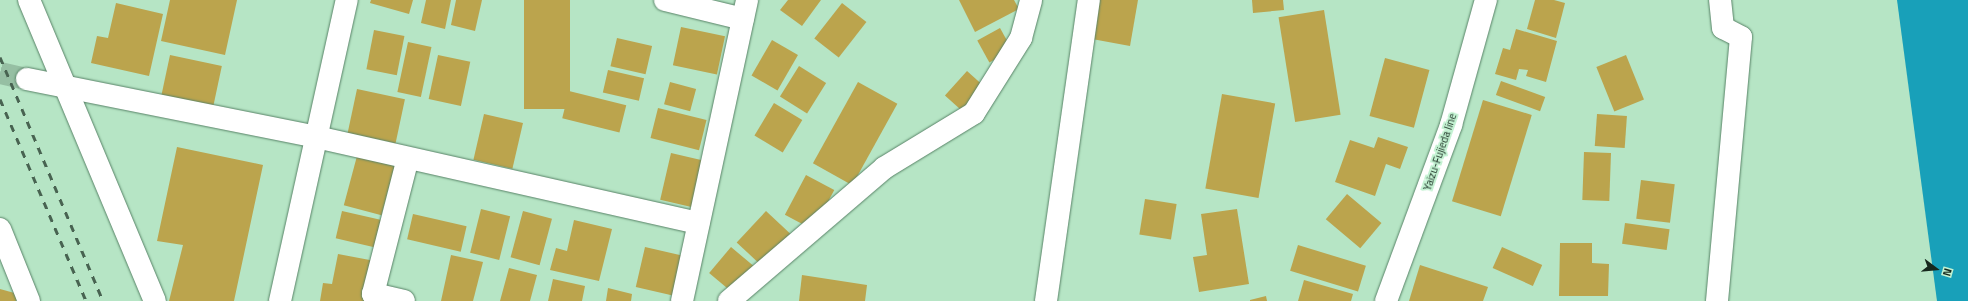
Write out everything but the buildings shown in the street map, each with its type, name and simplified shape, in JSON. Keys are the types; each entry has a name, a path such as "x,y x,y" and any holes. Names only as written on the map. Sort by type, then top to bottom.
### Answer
{"street":[{"path":"29,0 155,301"},
{"path":"280,301 347,0"},
{"path":"665,0 745,9 682,301"},
{"path":"729,301 884,168 974,113 1021,38 1030,0"},
{"path":"1046,301 1089,0"},
{"name":"Yaizu-Fujieda line","path":"1386,301 1451,125 1486,0"},
{"path":"1717,301 1741,37 1724,28 1720,0"},
{"path":"27,79 316,137 698,223"},
{"path":"404,301 373,294 408,158"},
{"path":"0,229 29,301"}],"water":[{"path":"1897,0 1968,0 1968,301 1937,301"}],"tunnel":[{"path":"0,73 27,79"}],"railway":[{"path":"0,57 103,301"},
{"path":"0,99 86,301"}]}
